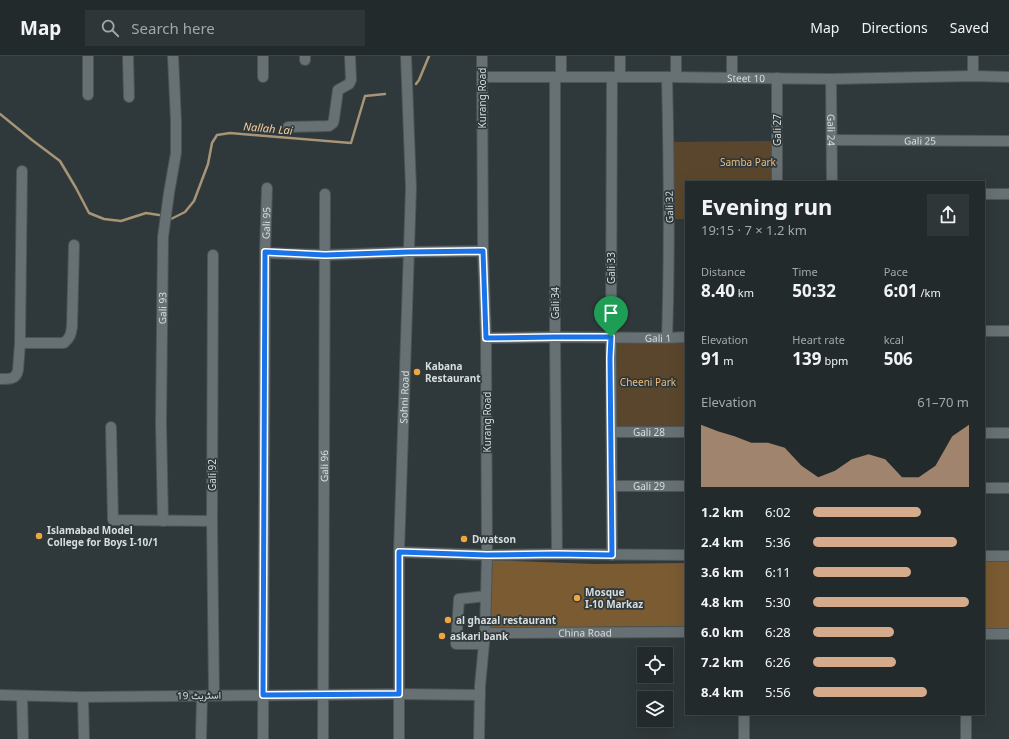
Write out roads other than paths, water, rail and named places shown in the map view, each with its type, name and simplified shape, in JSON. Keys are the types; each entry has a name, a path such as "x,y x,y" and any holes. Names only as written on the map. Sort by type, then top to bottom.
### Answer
{"street":[{"path":"88,56 88,95"},
{"path":"128,56 129,97"},
{"name":"Gali 93","path":"163,521 161,423 162,237 176,153 173,56"},
{"path":"263,56 263,77"},
{"path":"288,127 329,126 333,123 338,90 349,84 351,80 350,56"},
{"name":"Sohni Road","path":"399,739 399,552 411,188 406,56"},
{"name":"Kurang Road","path":"479,739 480,696 485,633 487,555 482,56"},
{"name":"Gali 34","path":"557,554 555,337 558,77 561,56"},
{"name":"Gali 33","path":"612,555 612,432 610,358 616,77 620,56"},
{"name":"Gali 32","path":"667,338 670,221 671,77 676,56"},
{"path":"732,56 732,77"},
{"path":"973,56 973,76"},
{"name":"Steet 10","path":"482,77 732,77 831,79 973,76 1009,77"},
{"name":"Gali 27","path":"777,78 777,181"},
{"name":"Gali 24","path":"831,79 832,181"},
{"name":"Gali 25","path":"832,140 1009,141"},
{"path":"0,379 15,377 18,374 20,343 22,171"},
{"name":"Gali 95","path":"263,739 265,252 267,188"},
{"name":"Gali 96","path":"323,739 325,194"},
{"path":"985,194 1009,194"},
{"path":"20,343 64,342 68,340 72,326 74,245"},
{"path":"265,252 325,255 483,251"},
{"name":"Gali 92","path":"213,255 212,521 214,695"},
{"path":"985,331 1009,331"},
{"name":"Gali 1","path":"486,338 685,337"},
{"path":"111,427 113,520 212,521"},
{"name":"Gali 28","path":"612,432 685,432"},
{"path":"985,433 1009,433"},
{"name":"Gali 29","path":"612,486 685,486"},
{"path":"985,488 1009,488"},
{"path":"399,552 487,555 685,555"},
{"path":"985,556 1009,556"},
{"path":"483,644 456,644 458,599 486,596"},
{"name":"China Road","path":"485,633 685,632"},
{"path":"985,634 1009,634"},
{"name":"اسٹریٹ 19","path":"0,695 83,697 399,694 480,696"},
{"path":"22,696 23,739"},
{"path":"201,739 202,696"},
{"path":"83,697 84,739"},
{"path":"744,715 744,739"},
{"path":"966,715 966,739"}],"waterway":[{"name":"Nallah Lai","path":"416,84 429,56"},
{"name":"Nallah Lai","path":"171,219 185,212 194,201 208,164 212,143 217,135 230,133 351,143 365,96 385,94"},
{"name":"Nallah Lai","path":"0,114 60,161 89,213 104,219 121,221 146,213 159,215"}],"place":[{"name":"Kabana Restaurant","path":"417,372"},
{"name":"Islamabad Model College for Boys I-10/1","path":"39,536"},
{"name":"Dwatson","path":"464,539"},
{"name":"Mosque I-10 Markaz","path":"577,598"},
{"name":"al ghazal restaurant","path":"448,620"},
{"name":"askari bank","path":"442,636"}],"park label":[{"name":"Samba Park","path":"748,162"},
{"name":"Cheeni Park","path":"648,382"}]}
